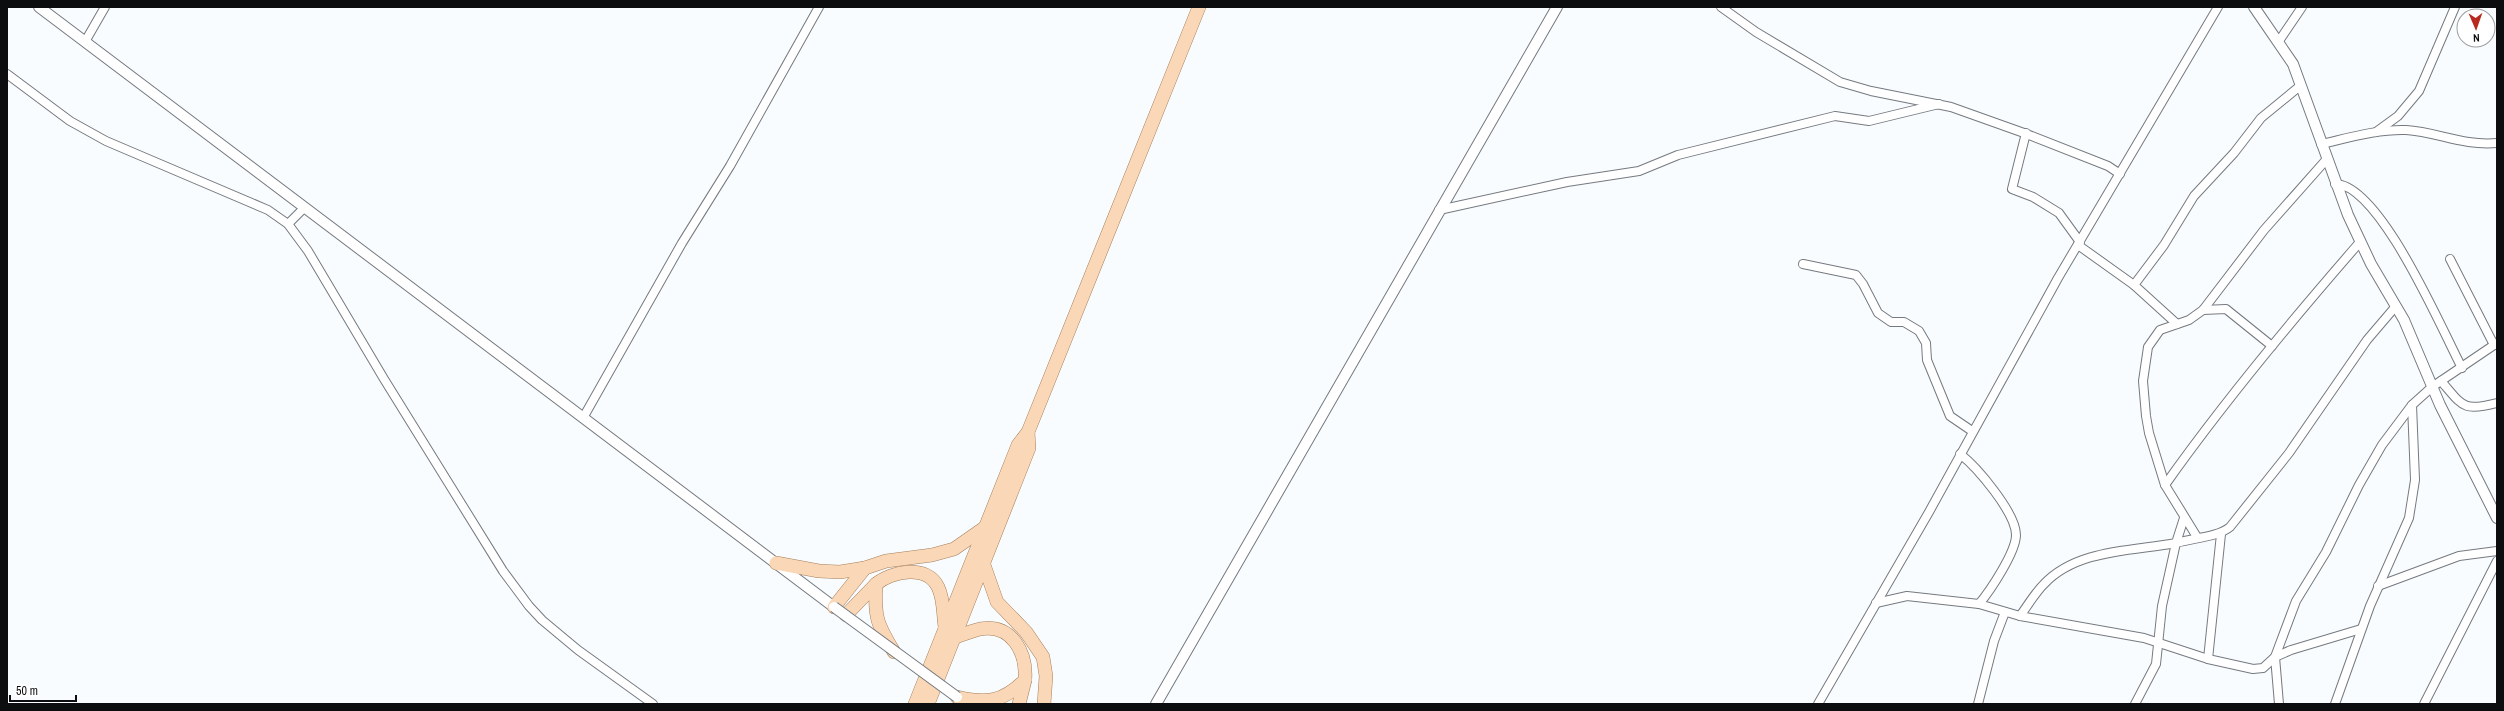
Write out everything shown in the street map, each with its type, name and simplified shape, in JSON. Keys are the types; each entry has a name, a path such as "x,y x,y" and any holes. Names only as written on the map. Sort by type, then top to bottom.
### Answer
{"main road":[{"path":"928,704 950,633 987,526 1018,445 1028,432 1199,7"},
{"path":"916,704 984,565 1029,448 1028,432"},
{"path":"776,563 819,571 840,572 865,568 886,561 932,555 954,549 987,526"},
{"path":"984,565 997,602 1026,632 1043,657 1046,676 1043,703"},
{"path":"834,607 865,568"},
{"path":"846,615 876,584 893,573 914,572 929,577 938,586 950,633"},
{"path":"876,584 875,609 879,628 894,652"},
{"path":"950,633 981,629 997,630 1013,638 1021,649 1026,666 1025,680 1019,704"},
{"path":"962,701 978,702 995,700 1012,693 1025,680"}],"street":[{"path":"39,7 86,40 304,208 894,652 962,701"},
{"path":"86,40 105,7"},
{"path":"583,418 682,243 730,166 819,7"},
{"path":"1156,704 1557,7"},
{"path":"1721,7 1756,32 1840,82 1871,91 1939,104 2026,133 2108,166 2120,174"},
{"path":"1818,704 2079,244 2218,7"},
{"path":"2254,7 2279,41 2293,64 2335,184 2360,242 2410,334 2432,386 2497,518"},
{"path":"2279,41 2302,7"},
{"path":"2372,134 2398,116 2419,91 2455,7"},
{"path":"7,74 70,121 100,138 268,210 288,224 308,251 384,379 499,564 516,588 548,625 578,650 653,704"},
{"path":"2134,286 2164,245 2194,196 2234,153 2261,118 2300,86"},
{"path":"1439,210 1567,182 1639,171 1678,155 1835,116 1869,121 1939,104"},
{"path":"2321,144 2390,130 2407,130 2458,142 2497,143"},
{"path":"2026,133 2012,189 2033,197 2059,214 2079,244 2134,286 2177,324"},
{"path":"2197,537 2165,485 2146,416 2144,366 2148,347 2155,334 2160,330 2195,317 2203,310 2264,230 2326,160"},
{"path":"2335,184 2344,184 2360,196 2399,245 2462,368"},
{"path":"288,224 304,208"},
{"path":"2165,485 2224,405 2360,242"},
{"path":"2279,704 2275,657 2302,589 2326,552 2359,485 2382,445 2412,405 2432,386 2462,368 2495,344 2450,258"},
{"path":"1803,264 1856,275 1863,284 1878,313 1891,322 1904,322 1919,331 1926,343 1927,360 1950,416 1972,431"},
{"path":"2020,616 2044,584 2074,563 2101,554 2176,544 2197,537 2221,534 2230,527 2289,453 2367,340 2396,306"},
{"path":"2203,310 2226,309 2272,346"},
{"path":"2441,381 2465,406 2475,408 2497,403"},
{"path":"2336,704 2361,629 2378,586 2409,518 2414,498 2415,480 2412,405"},
{"path":"1960,454 1982,474 2011,518 2016,535 2012,550 1988,594 1978,604"},
{"path":"2135,704 2152,674 2159,643 2162,606 2176,544 2184,518"},
{"path":"2208,659 2221,534"},
{"path":"2378,586 2459,556 2497,551"},
{"path":"2424,704 2497,561"},
{"path":"1876,603 1907,596 1978,604 2020,616 2144,638 2208,659 2253,669 2263,668 2275,657 2291,650 2361,629"},
{"path":"1978,704 1994,641 2005,612"}]}
